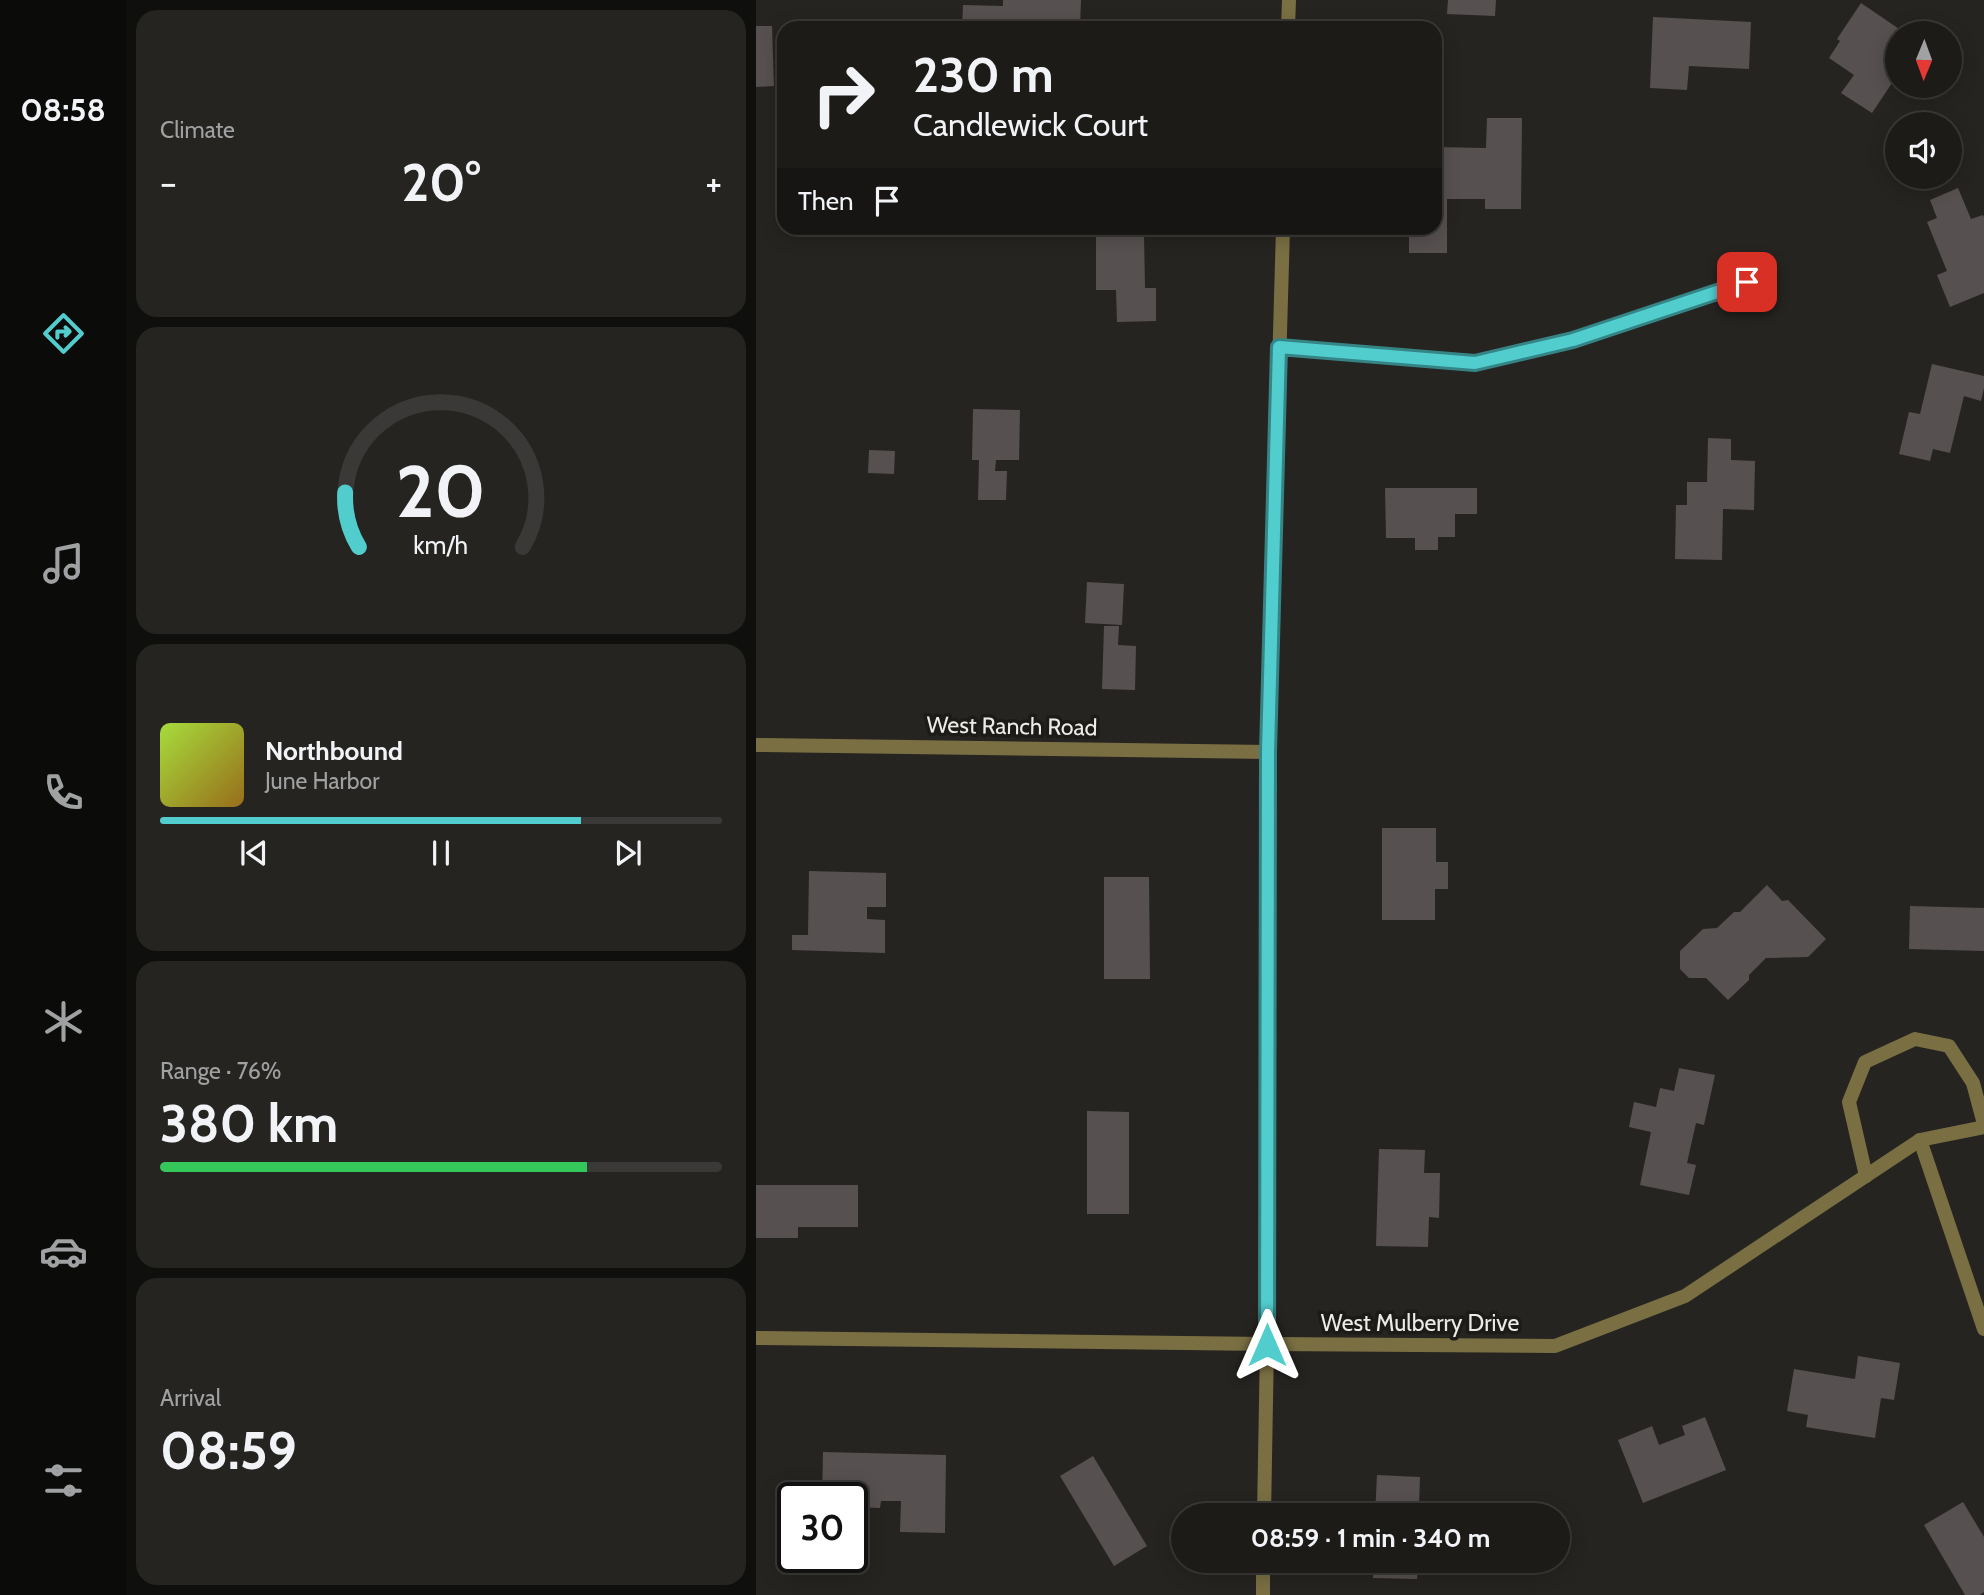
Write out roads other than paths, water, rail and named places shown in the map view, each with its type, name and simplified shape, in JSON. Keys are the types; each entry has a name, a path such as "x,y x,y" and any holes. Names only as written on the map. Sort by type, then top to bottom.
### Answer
{"street":[{"path":"1289,0 1289,21"},
{"path":"1264,1503 1268,752 1283,235"},
{"path":"1279,347 1475,363 1573,340 1747,282"},
{"name":"West Ranch Road","path":"756,745 1268,752"},
{"path":"1866,1175 1849,1102 1866,1062 1915,1039 1949,1046 1973,1083 1984,1126"},
{"name":"West Mulberry Drive","path":"756,1338 1555,1346 1685,1296 1920,1140 1984,1126"},
{"path":"1920,1140 1984,1329"},
{"path":"1263,1595 1264,1573"}]}
